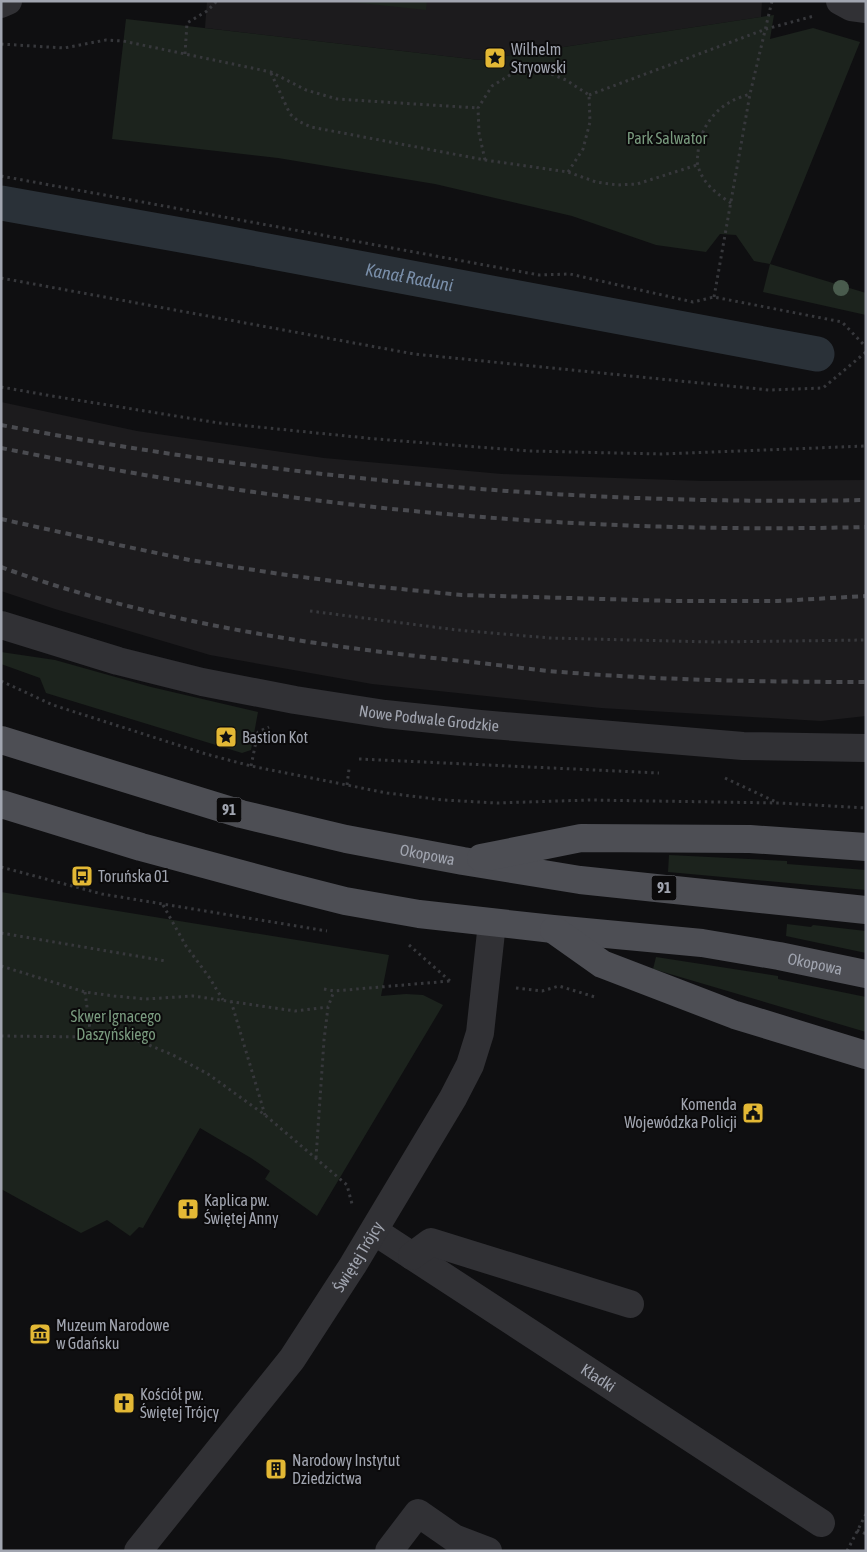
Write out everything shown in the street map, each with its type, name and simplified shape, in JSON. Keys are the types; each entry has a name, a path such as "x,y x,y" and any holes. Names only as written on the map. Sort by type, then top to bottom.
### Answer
{"main road":[{"name":"Okopowa","path":"1,740 241,814 346,839 462,861 580,880 866,910"},
{"name":"Okopowa","path":"1,804 141,846 336,898 419,914 492,923 702,943 779,956 866,974"},
{"path":"462,861 581,838 750,839 866,847"},
{"path":"553,929 602,964 735,1015 866,1055"}],"street":[{"path":"1,4 8,1"},
{"name":"Nowe Podwale Grodzkie","path":"1,624 118,661 202,682 295,700 385,714 480,724 743,746 866,748"},
{"name":"Świętej Trójcy","path":"138,1551 292,1359 374,1231 453,1098 470,1065 480,1033 492,923"},
{"name":"Kładki","path":"374,1231 821,1523"},
{"path":"412,1256 431,1242 630,1304"},
{"path":"389,1551 418,1513 454,1538 488,1551"}],"path":[{"path":"185,54 187,23 207,11 217,1"},
{"path":"714,297 750,94 772,1"},
{"path":"588,95 766,29 852,6"},
{"path":"1,44 64,48 106,40 123,41 271,72 306,90 337,99 478,108"},
{"path":"485,160 479,133 478,108 492,86 515,72 541,70 566,80 588,95"},
{"path":"271,72 290,114 298,121 311,127 485,160 568,172 596,182 617,186 637,184 697,165"},
{"path":"731,203 717,194 706,182 697,165 698,148 704,129 716,113 732,100 750,94"},
{"path":"568,172 583,149 590,122 588,95"},
{"path":"1,176 539,275 570,274 694,302 714,297 842,322 866,347"},
{"path":"1,278 414,354 769,390 823,388 866,352"},
{"path":"1,387 219,423 376,439 530,451 662,454 866,446"},
{"path":"310,611 457,630 550,638 713,642 866,640"},
{"path":"1,681 53,705 206,754 251,766 387,793 488,803 589,800 779,803 866,808"},
{"path":"251,766 258,732 272,726"},
{"path":"360,759 659,773"},
{"path":"347,785 349,769"},
{"path":"717,778 726,778 779,803"},
{"path":"1,867 102,894 330,932"},
{"path":"163,904 186,946 223,1000"},
{"path":"1,933 166,961"},
{"path":"324,989 334,991 450,981 408,945"},
{"path":"1,966 86,992 146,999 193,996 295,1011 328,1007"},
{"path":"512,988 542,991 559,986 596,998"},
{"path":"316,1159 324,1040 328,1007 334,991"},
{"path":"86,992 91,1037"},
{"path":"232,1001 265,1115"},
{"path":"1,1036 134,1039 208,1074 265,1115 347,1185 353,1211 374,1231"},
{"path":"847,1551 866,1514"},
{"path":"857,1530 866,1534"}],"shaded area":[{"path":"207,1 762,1 761,17 479,60 205,28"},
{"path":"1,402 137,431 324,458 502,474 703,481 866,480 866,716 821,721 601,708 372,684 210,655 1,591"}],"green space":[{"path":"341,1 427,1 426,10"},
{"name":"Park Salwator","path":"774,15 770,39 813,28 860,42 770,264 754,261 736,235 720,234 706,252 656,245 572,216 435,184 278,158 112,139 126,19 479,60"},
{"path":"770,264 866,293 866,315 763,292"},
{"path":"1,652 55,660 151,687 258,712 251,750 242,753 46,693 40,678 1,664"},
{"path":"669,855 787,861 787,864 866,870 866,890 668,872"},
{"name":"Skwer Ignacego Daszyńskiego","path":"1,892 389,955 381,996 423,995 443,1005 317,1216 265,1179 270,1171 200,1128 143,1228 139,1227 130,1236 107,1220 81,1233 1,1189"},
{"path":"787,924 866,931 866,953 786,936"},
{"path":"656,957 778,976 778,979 866,997 866,1032 653,969"}],"waterway":[{"name":"Kanał Raduni","path":"1,203 817,354"}],"railway":[{"path":"1,425 108,444 216,460 323,474 432,485 540,493 649,498 757,501 866,500"},
{"path":"1,448 127,472 255,492 342,503 516,520 691,527 866,527"},
{"path":"1,519 190,560 370,586 462,595 674,601 778,601 866,596"},
{"path":"1,567 57,586 171,616 287,638 404,655 538,670 628,677 787,682 866,682"}],"place":[{"name":"Wilhelm Stryowski","path":"495,58"},
{"name":"Bastion Kot","path":"226,737"},
{"name":"Toruńska 01","path":"82,876"},
{"name":"Komenda Wojewódzka Policji","path":"753,1113"},
{"name":"Kaplica pw. Świętej Anny","path":"188,1209"},
{"name":"Muzeum Narodowe w Gdańsku","path":"40,1334"},
{"name":"Kościół pw. Świętej Trójcy","path":"124,1403"},
{"name":"Narodowy Instytut Dziedzictwa","path":"276,1469"}]}
